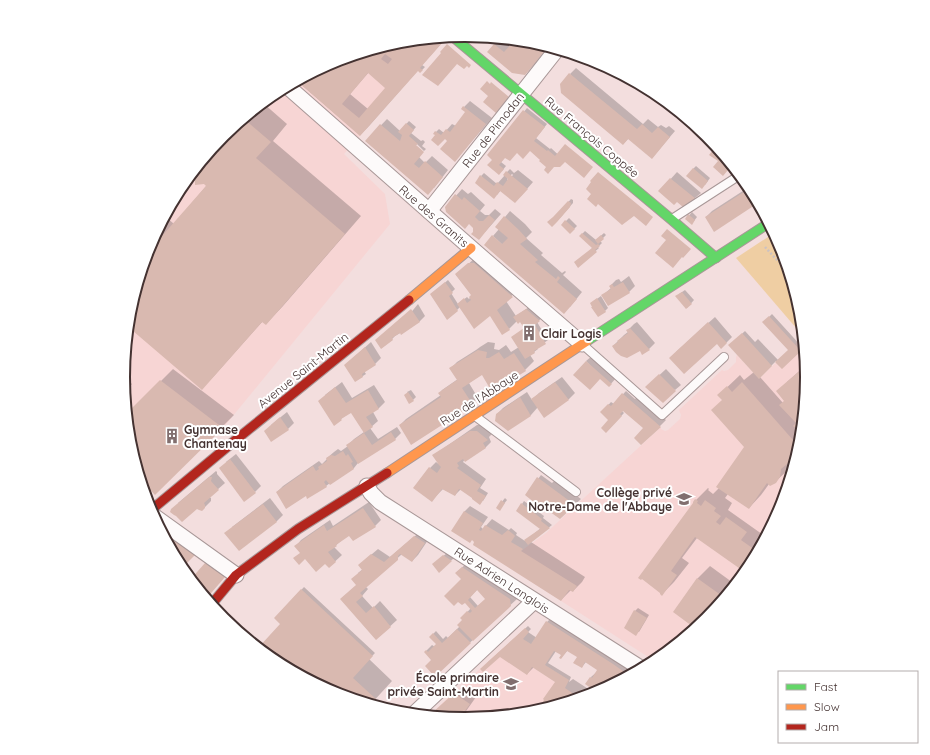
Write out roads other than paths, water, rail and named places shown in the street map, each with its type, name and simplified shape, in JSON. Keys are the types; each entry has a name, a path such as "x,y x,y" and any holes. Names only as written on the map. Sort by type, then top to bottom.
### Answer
{"street":[{"name":"Rue François Coppée","path":"459,42 716,258"},
{"name":"Rue de Pimodan","path":"429,211 553,53"},
{"name":"Rue des Granits","path":"292,90 582,344"},
{"name":"Rue de l'Abbaye","path":"215,601 236,575 298,529 367,486 764,226"},
{"name":"Avenue Saint-Martin","path":"156,509 238,438 471,248"},
{"name":"Rue Adrien Langlois","path":"367,486 371,493 380,502 637,666"},
{"path":"162,521 236,575"},
{"path":"419,710 534,601"}],"lane":[{"path":"672,220 735,178"},
{"path":"582,344 662,415 724,357"},
{"path":"474,416 576,492"}],"place":[{"name":"Clair Logis","path":"529,333"},
{"name":"Gymnase Chantenay","path":"172,436"},
{"name":"Collège privé Notre-Dame de l'Abbaye","path":"684,499"},
{"name":"École primaire privée Saint-Martin","path":"511,684"}]}
